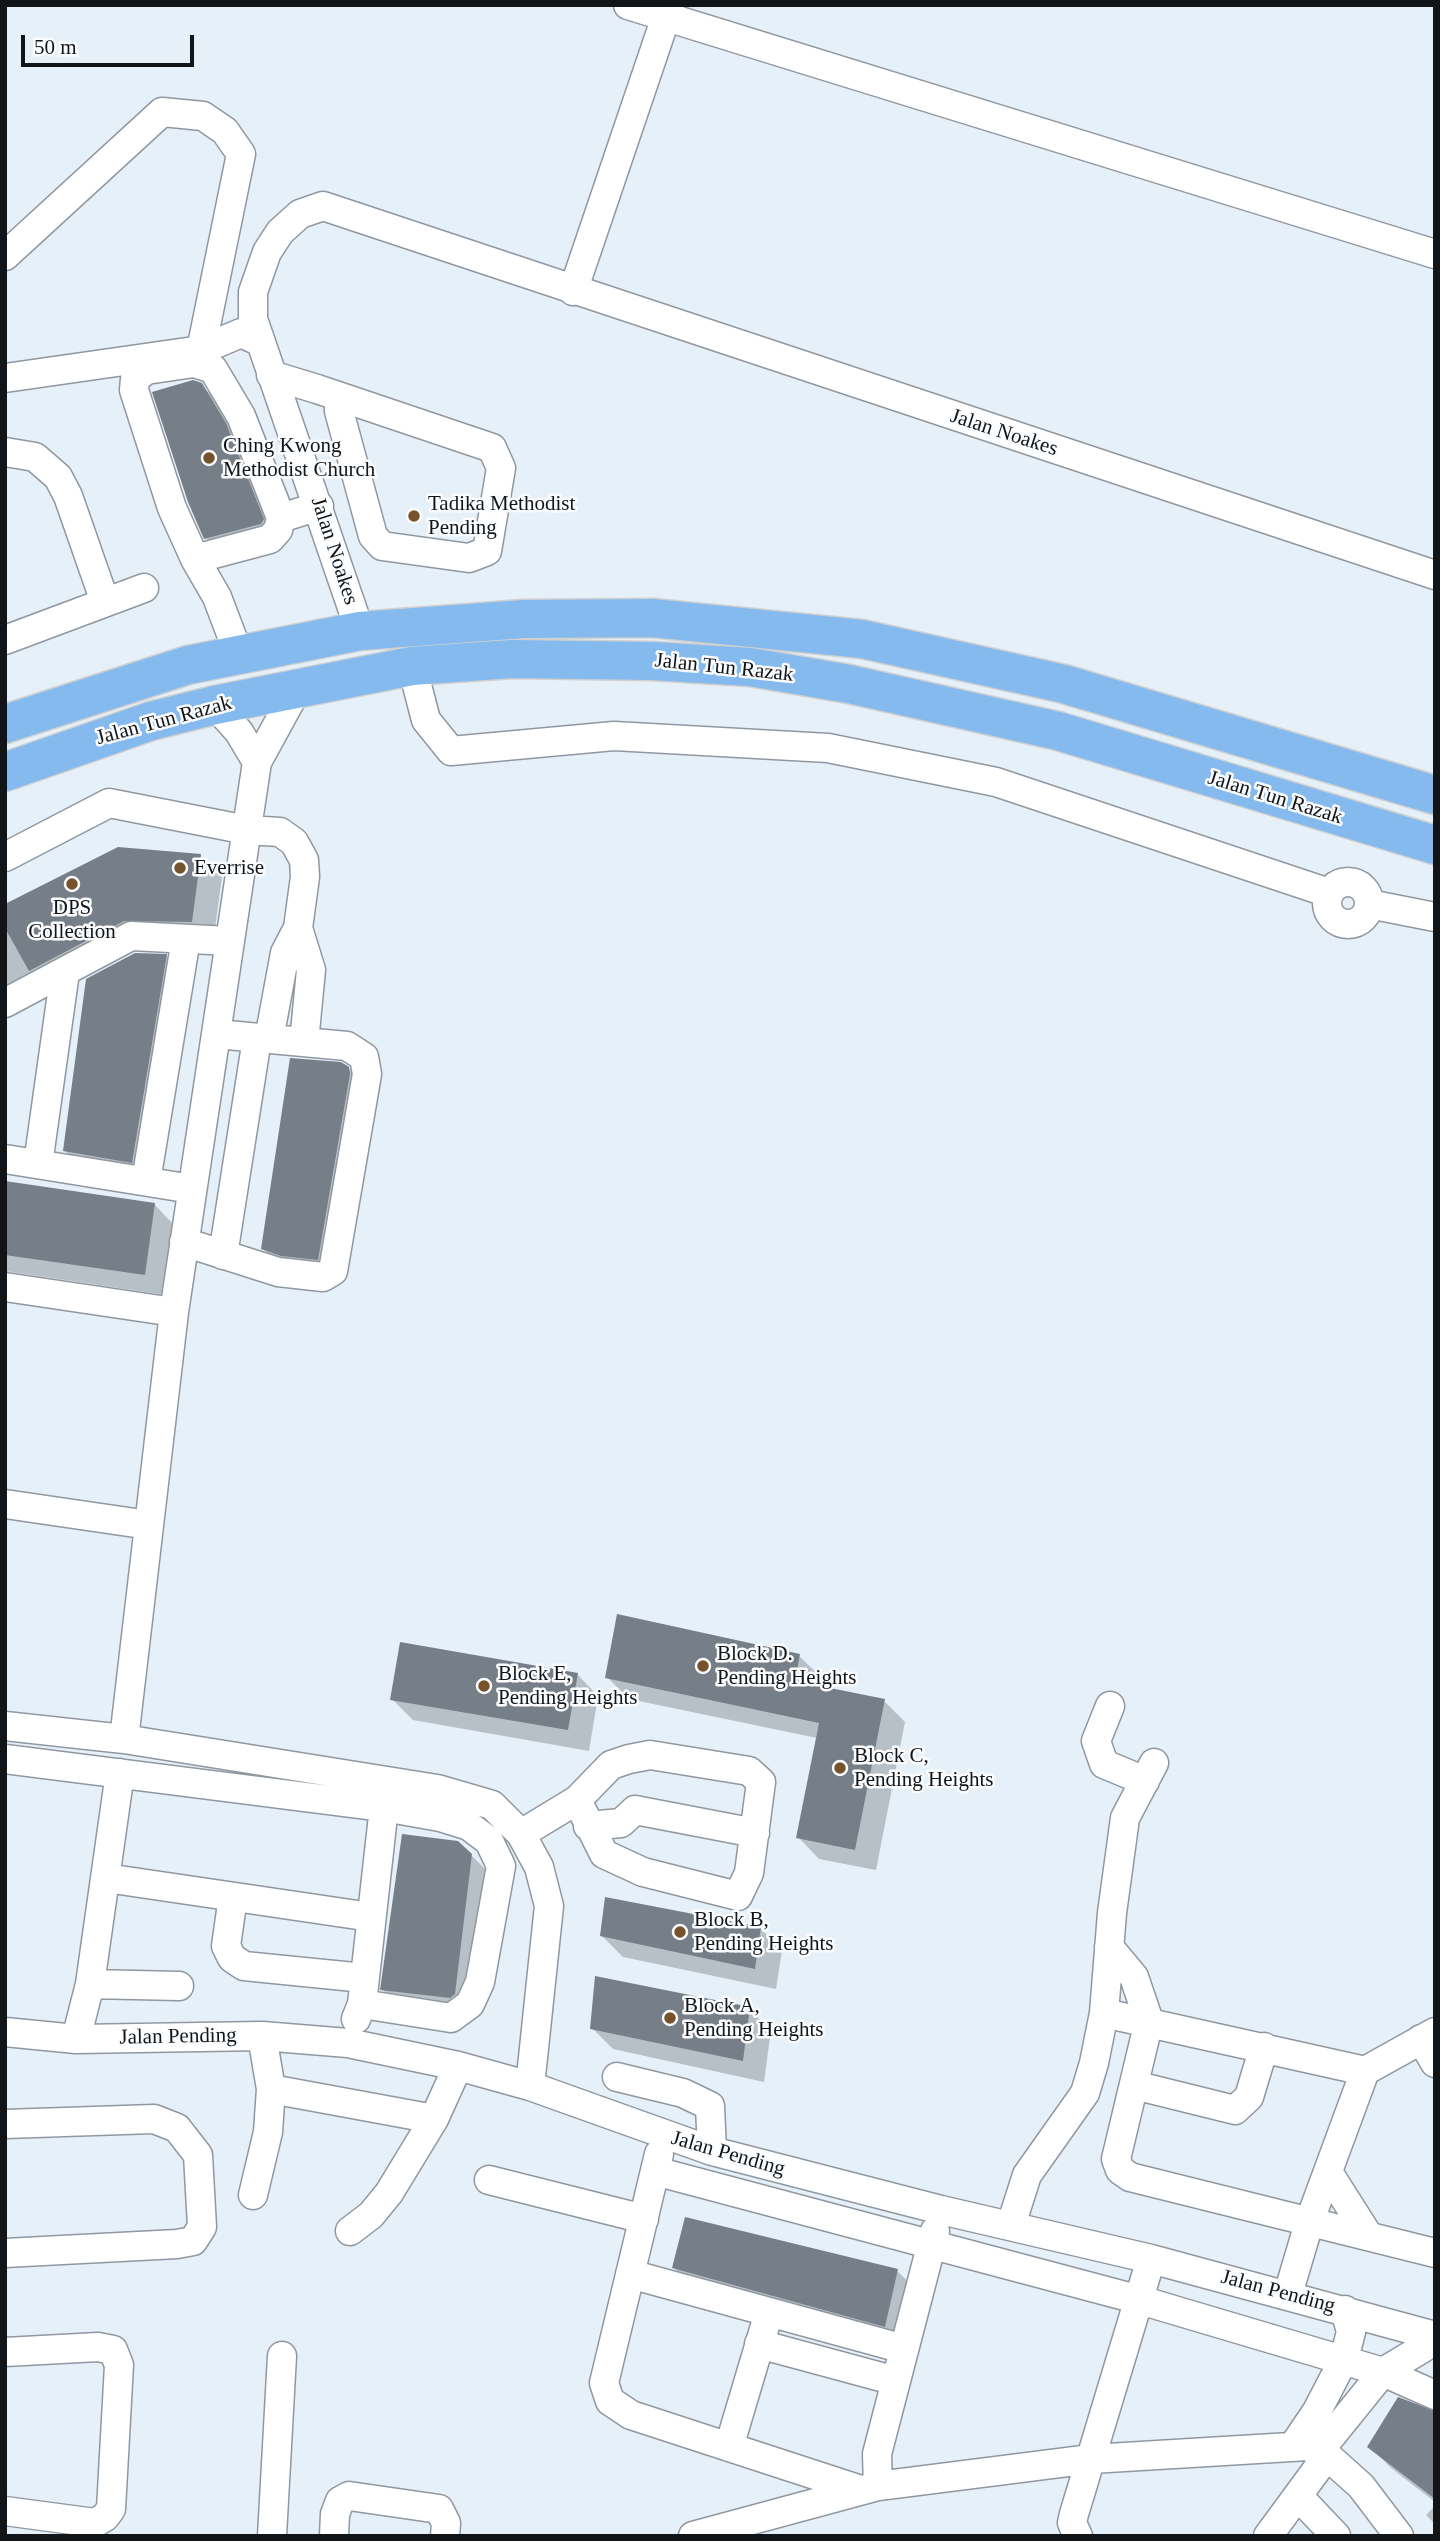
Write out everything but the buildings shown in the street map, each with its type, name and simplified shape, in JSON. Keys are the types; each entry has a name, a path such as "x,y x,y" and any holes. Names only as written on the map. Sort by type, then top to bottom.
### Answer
{"highway":[{"name":"Jalan Tun Razak","path":"5,724 188,665 360,631 524,619 652,618 862,639 1064,684 1435,795"},
{"name":"Jalan Tun Razak","path":"5,772 151,721 215,705 412,666 512,659 652,661 750,667 849,684 1058,731 1435,845"}],"street":[{"path":"628,5 668,12 1435,254"},
{"path":"573,291 668,12"},
{"path":"5,256 162,112 203,116 225,131 240,154 201,350"},
{"name":"Jalan Noakes","path":"360,631 253,319 253,292 267,252 280,232 300,214 323,206 1435,575"},
{"path":"216,284 253,292"},
{"path":"5,378 201,350 241,333 261,342"},
{"path":"195,559 270,539 278,530 281,518 241,416 213,369 194,363 146,370 135,379 134,390 172,508 195,559 217,597 239,655"},
{"path":"271,375 339,397 492,448 501,468 487,551 469,558 382,546 373,536 339,411 339,397"},
{"path":"5,452 35,457 58,477 68,496 105,602"},
{"path":"281,518 319,506"},
{"path":"5,640 144,588"},
{"path":"412,666 426,720 451,751 614,736 828,748 996,782 1329,893 1327,906 1339,922 1360,921 1369,904 1435,918"},
{"path":"124,1739 174,1312 257,762 297,689"},
{"path":"215,705 239,732 257,762"},
{"path":"5,857 108,803 247,830 280,832 294,842 304,860 305,877 298,928 285,953 263,1039 223,1255"},
{"path":"298,928 311,970 304,1042"},
{"path":"5,1003 131,936 230,941"},
{"path":"146,1181 186,939"},
{"path":"38,1164 65,972"},
{"path":"184,1242 278,1272 323,1277 333,1271 367,1074 364,1057 347,1046 216,1034"},
{"path":"5,1159 192,1189"},
{"path":"5,1287 174,1312"},
{"path":"5,1504 149,1525"},
{"path":"1011,2225 1027,2175 1085,2093 1104,2013 1125,1818 1149,1772 1104,1764 1096,1741 1110,1706"},
{"path":"5,1726 124,1739 385,1795 469,1826 489,1841 501,1866 480,1982 470,2004 451,2018 363,1991 244,1966 232,1958 226,1947 233,1897"},
{"path":"521,1834 577,1800 611,1765 650,1755 749,1770 761,1782 749,1872 738,1896 643,1872 604,1854 577,1800"},
{"path":"5,1759 120,1773 385,1795 465,1795 492,1805 521,1834 539,1867 549,1906 530,2087"},
{"path":"76,2039 90,1984 120,1773"},
{"path":"348,2043 363,1991 385,1795"},
{"path":"588,1826 621,1823 635,1810 755,1833"},
{"path":"106,1878 371,1917"},
{"path":"1109,1947 1134,1978 1149,2021 1116,2159 1119,2170 1130,2177 1435,2253"},
{"path":"90,1984 179,1986"},
{"path":"1104,2013 1365,2071 1430,2045"},
{"name":"Jalan Pending","path":"5,2032 76,2039 262,2036 348,2043 458,2066 530,2087 663,2136 712,2151 941,2210 1151,2259 1391,2322 1431,2347"},
{"path":"253,2195 268,2132 271,2089 262,2036"},
{"path":"1134,2085 1235,2110 1249,2098 1264,2047"},
{"path":"351,2231 371,2215 389,2193 434,2119 458,2066"},
{"path":"1288,2294 1310,2220 1365,2071"},
{"path":"617,2077 683,2093 710,2106 712,2151"},
{"path":"271,2089 434,2119"},
{"path":"5,2124 154,2119 177,2128 198,2155 202,2227 193,2241 177,2244 5,2253"},
{"path":"663,2136 604,2383 610,2402 631,2415 870,2488"},
{"path":"655,2171 1140,2300 1344,2359 1383,2372 1435,2395"},
{"path":"1328,2172 1368,2235"},
{"path":"489,2180 644,2219"},
{"path":"870,2488 941,2210"},
{"path":"1078,2536 1072,2524 1074,2514 1151,2259"},
{"path":"630,2274 904,2349"},
{"path":"1294,2445 1317,2411 1344,2359 1351,2332 1345,2310"},
{"path":"729,2447 768,2313"},
{"path":"760,2344 896,2381"},
{"path":"5,2351 98,2347 113,2350 119,2365 111,2510 105,2518 94,2523 5,2511"},
{"path":"1268,2536 1318,2468 1323,2449 1383,2372 1431,2347"},
{"path":"272,2536 282,2356"},
{"path":"693,2536 870,2488 1091,2459 1294,2445 1323,2449 1362,2486 1399,2536"},
{"path":"334,2536 335,2514 340,2501 349,2496 439,2509 446,2523 445,2536"},
{"path":"1298,2496 1336,2536"}],"place":[{"name":"Ching Kwong Methodist Church","path":"209,458"},
{"name":"Tadika Methodist Pending","path":"414,516"},
{"name":"Everrise","path":"180,868"},
{"name":"DPS Collection","path":"72,884"},
{"name":"Block D. Pending Heights","path":"703,1666"},
{"name":"Block E, Pending Heights","path":"484,1686"},
{"name":"Block C, Pending Heights","path":"840,1768"},
{"name":"Block B, Pending Heights","path":"680,1932"},
{"name":"Block A, Pending Heights","path":"670,2018"}]}
